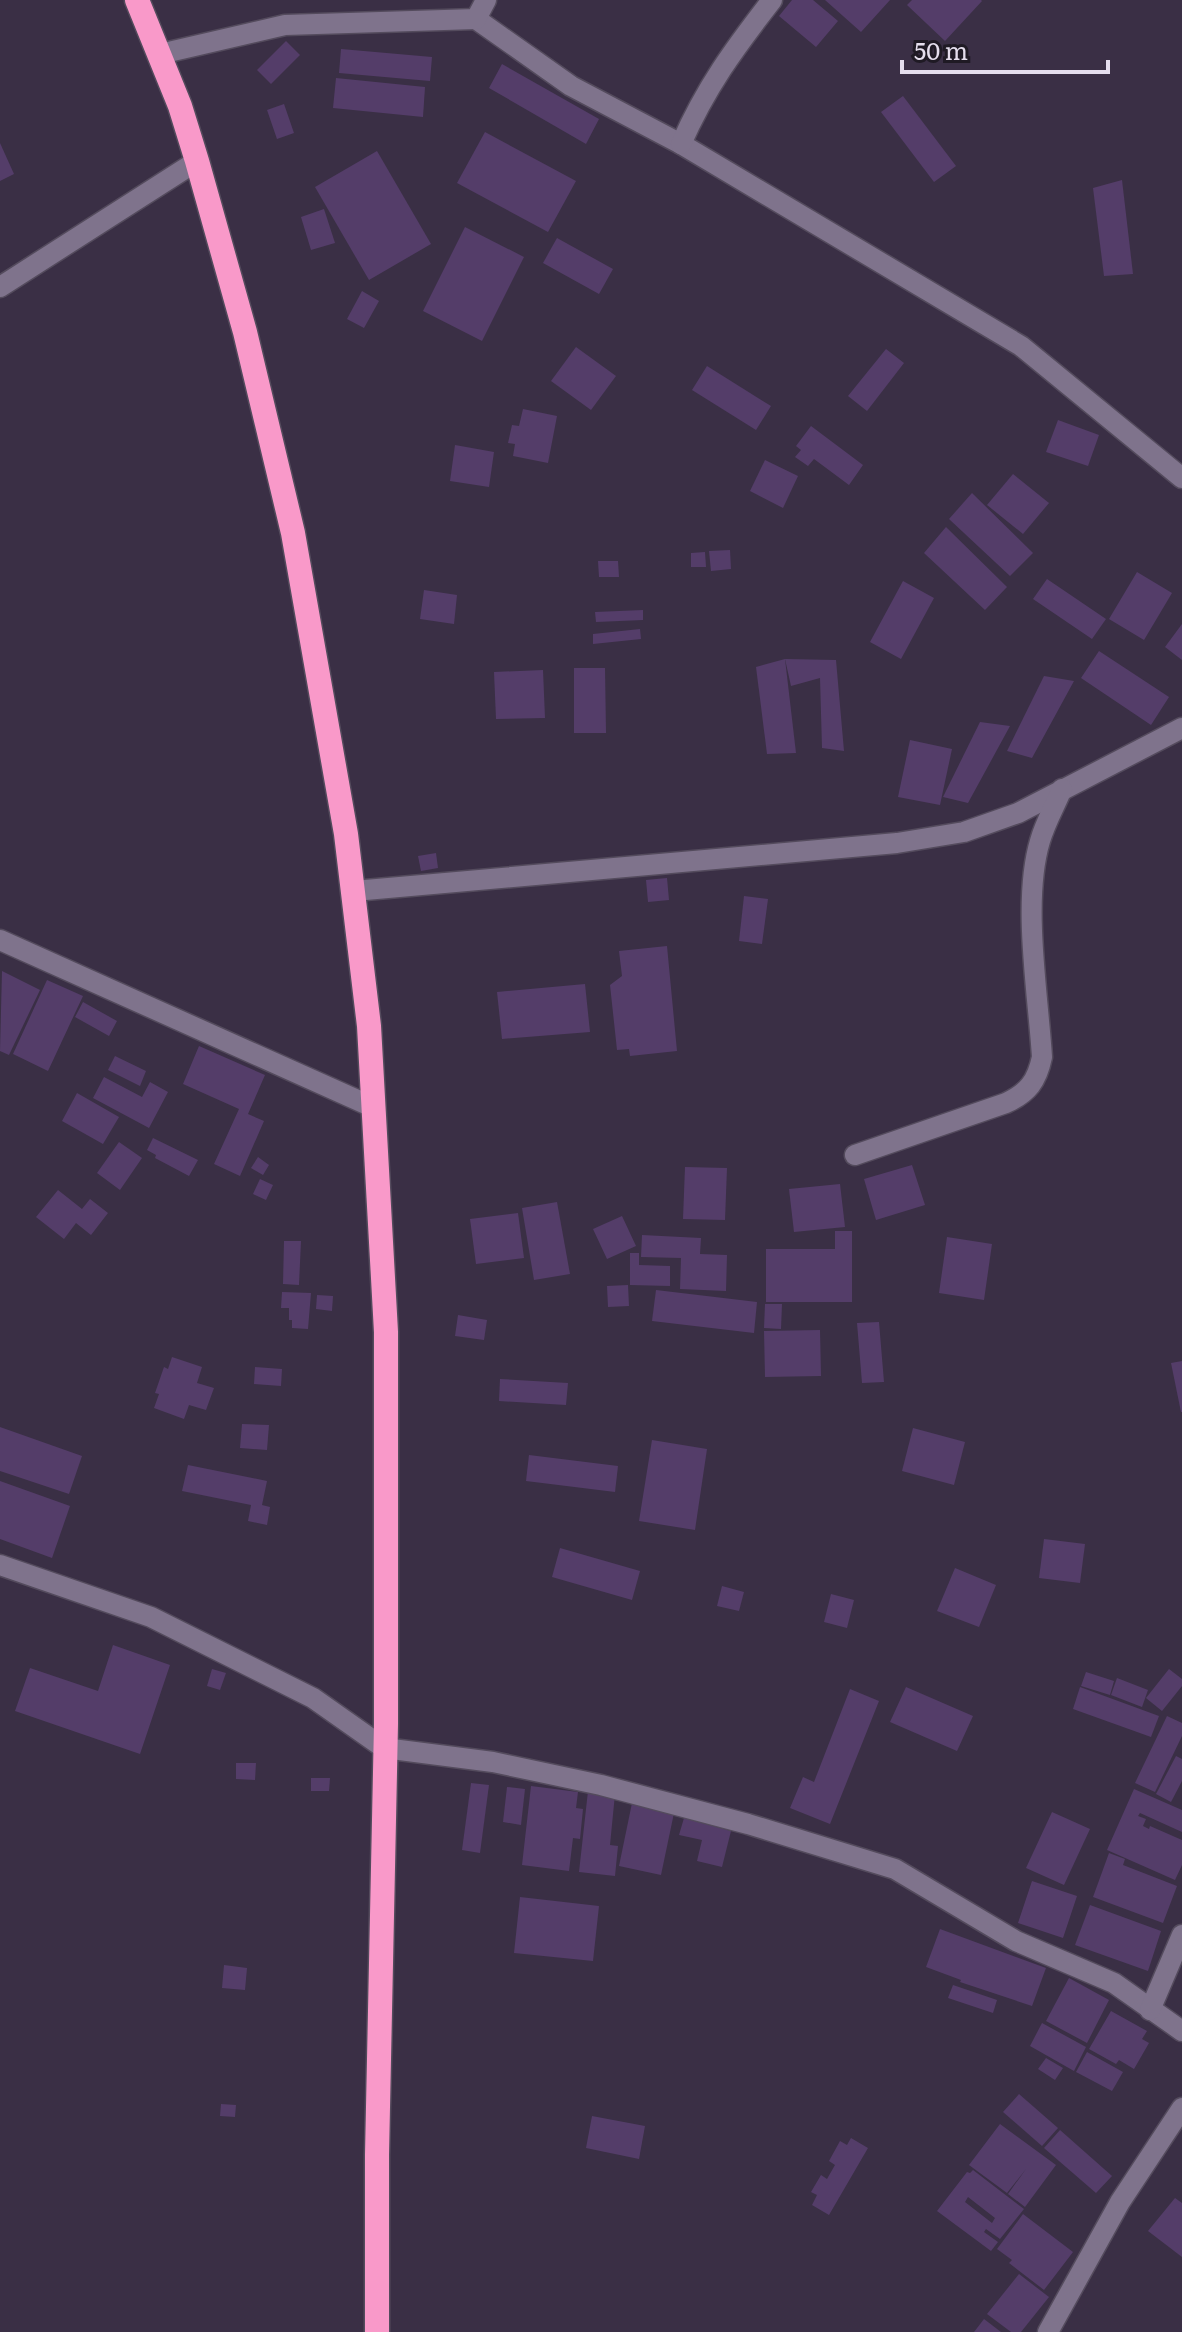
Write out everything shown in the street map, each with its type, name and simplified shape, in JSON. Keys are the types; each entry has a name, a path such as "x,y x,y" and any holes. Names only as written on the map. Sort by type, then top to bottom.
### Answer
{"highway":[{"path":"137,0 160,54 197,161 245,332 293,533 354,891 375,1108 386,1332 386,1724 377,2332"}],"street":[{"path":"476,19 486,0"},
{"path":"681,144 695,111 725,60 772,0"},
{"path":"160,54 285,25 476,19 571,86 681,144 1021,346 1182,478"},
{"path":"0,287 197,161"},
{"path":"354,891 897,843 964,832 1018,813 1182,728"},
{"path":"855,1155 1006,1103 1032,1086 1042,1057 1032,912 1033,875 1040,839 1062,789"},
{"path":"0,940 375,1108"},
{"path":"0,1565 151,1617 313,1698 384,1748 493,1762 601,1785 748,1824 895,1869 1016,1941 1114,1983 1182,2031"},
{"path":"1150,2010 1182,1935"},
{"path":"1048,2332 1120,2202 1182,2108"}],"building":[{"path":"792,0 813,0 838,21 816,47 779,16"},
{"path":"825,0 890,0 861,32"},
{"path":"912,0 982,1 945,41 907,5"},
{"path":"286,41 300,55 271,84 257,70"},
{"path":"341,49 432,57 430,81 339,73"},
{"path":"502,64 599,119 586,144 489,88"},
{"path":"336,78 425,87 423,117 333,108"},
{"path":"903,96 956,166 934,182 881,112"},
{"path":"284,104 294,133 277,139 267,110"},
{"path":"485,132 576,181 548,232 457,183"},
{"path":"0,143 14,174 0,181"},
{"path":"377,151 431,244 369,280 315,187"},
{"path":"1122,180 1133,274 1104,276 1093,188"},
{"path":"324,209 335,243 311,250 301,217"},
{"path":"465,227 524,257 482,341 423,311"},
{"path":"557,238 613,269 599,294 543,263"},
{"path":"362,291 379,301 364,328 347,319"},
{"path":"576,347 616,376 591,410 551,381"},
{"path":"886,349 904,363 867,411 848,396"},
{"path":"707,366 771,406 756,430 692,390"},
{"path":"523,409 557,416 548,463 513,456 515,444 508,443 512,425 519,426"},
{"path":"1058,420 1099,435 1088,466 1046,452"},
{"path":"811,426 863,465 849,485 814,459 808,466 795,457 801,450 796,446"},
{"path":"455,445 494,452 489,487 450,481"},
{"path":"765,460 798,476 783,508 750,491"},
{"path":"1013,474 1049,503 1023,534 987,505"},
{"path":"972,493 1033,553 1010,576 949,519"},
{"path":"946,527 1007,587 985,610 924,553"},
{"path":"730,550 731,569 711,571 709,551"},
{"path":"705,552 706,567 691,567 691,553"},
{"path":"598,561 618,561 619,577 599,577"},
{"path":"1137,572 1172,593 1144,640 1109,619"},
{"path":"1047,579 1106,619 1092,639 1033,599"},
{"path":"903,581 934,598 901,659 870,642"},
{"path":"424,590 457,595 454,624 420,619"},
{"path":"643,610 643,620 596,622 595,612"},
{"path":"1182,624 1182,660 1165,647"},
{"path":"640,629 641,639 593,644 593,634"},
{"path":"1099,651 1169,697 1151,725 1081,678"},
{"path":"785,659 836,660 844,751 822,748 820,678 791,686"},
{"path":"785,659 796,753 767,754 756,667"},
{"path":"574,668 605,668 606,733 574,733"},
{"path":"543,670 545,718 496,719 494,672"},
{"path":"1044,676 1074,681 1032,758 1007,751"},
{"path":"980,722 1010,726 968,803 943,797"},
{"path":"910,740 952,749 940,805 898,797"},
{"path":"436,853 438,868 421,871 418,856"},
{"path":"667,878 669,900 648,902 646,880"},
{"path":"744,896 768,899 762,944 739,941"},
{"path":"667,946 677,1051 630,1056 629,1049 617,1050 610,985 622,976 619,951"},
{"path":"2,971 40,990 9,1055 0,1051"},
{"path":"47,980 83,996 48,1071 13,1054"},
{"path":"585,984 590,1032 502,1039 497,992"},
{"path":"83,1002 117,1021 109,1036 75,1017"},
{"path":"199,1046 265,1075 248,1114 264,1121 240,1176 214,1164 239,1109 183,1084"},
{"path":"115,1056 146,1071 140,1086 108,1070"},
{"path":"104,1077 142,1097 150,1082 168,1092 149,1128 93,1098"},
{"path":"77,1093 119,1117 103,1144 62,1121"},
{"path":"153,1138 198,1160 189,1176 155,1158 156,1155 147,1150"},
{"path":"119,1142 142,1158 120,1190 97,1173"},
{"path":"258,1157 269,1165 263,1175 251,1168"},
{"path":"912,1165 925,1205 876,1220 864,1179"},
{"path":"685,1167 727,1168 725,1220 683,1219"},
{"path":"260,1179 273,1185 266,1200 253,1194"},
{"path":"840,1184 845,1227 794,1232 789,1189"},
{"path":"58,1190 82,1209 90,1199 108,1213 91,1235 76,1223 64,1239 36,1217"},
{"path":"557,1202 570,1274 534,1280 522,1208"},
{"path":"518,1213 524,1258 476,1264 470,1219"},
{"path":"622,1216 636,1246 607,1259 593,1229"},
{"path":"835,1231 852,1231 852,1302 766,1302 766,1249 835,1249"},
{"path":"642,1235 701,1238 700,1254 727,1255 726,1291 680,1289 681,1258 641,1257"},
{"path":"947,1237 992,1244 984,1300 939,1293"},
{"path":"284,1241 301,1241 299,1285 283,1284"},
{"path":"630,1253 639,1253 639,1265 670,1266 670,1286 630,1285"},
{"path":"628,1285 629,1306 608,1307 607,1286"},
{"path":"656,1290 757,1302 754,1333 652,1321"},
{"path":"282,1292 311,1293 308,1329 292,1328 289,1308 281,1308"},
{"path":"317,1295 333,1296 332,1311 316,1309"},
{"path":"765,1304 782,1304 781,1329 764,1328"},
{"path":"458,1315 487,1320 484,1340 455,1336"},
{"path":"879,1322 884,1382 862,1383 857,1323"},
{"path":"820,1330 821,1376 765,1377 764,1331"},
{"path":"172,1357 202,1367 197,1383 214,1388 206,1410 189,1405 184,1419 154,1408 159,1394 155,1393 164,1367 168,1369"},
{"path":"1182,1361 1182,1412 1181,1412 1171,1363"},
{"path":"255,1367 282,1369 281,1386 254,1384"},
{"path":"500,1379 568,1383 566,1405 499,1401"},
{"path":"242,1424 269,1425 267,1450 240,1448"},
{"path":"0,1427 82,1456 69,1494 0,1471"},
{"path":"913,1428 965,1442 954,1485 902,1471"},
{"path":"652,1440 707,1449 695,1530 639,1521"},
{"path":"529,1455 618,1466 615,1492 526,1481"},
{"path":"188,1465 267,1481 262,1505 270,1507 267,1525 248,1521 251,1505 182,1491"},
{"path":"0,1481 70,1506 52,1558 0,1539"},
{"path":"1044,1539 1085,1544 1080,1583 1039,1578"},
{"path":"560,1548 640,1571 632,1600 552,1577"},
{"path":"955,1568 996,1585 979,1627 937,1611"},
{"path":"722,1586 744,1592 739,1611 717,1606"},
{"path":"831,1594 854,1600 847,1628 824,1622"},
{"path":"113,1645 170,1665 140,1754 15,1711 30,1668 98,1691"},
{"path":"212,1669 226,1673 220,1690 207,1686"},
{"path":"1169,1669 1182,1679 1182,1686 1162,1711 1146,1698"},
{"path":"1086,1672 1114,1681 1110,1695 1081,1686"},
{"path":"1117,1678 1148,1690 1142,1707 1111,1695"},
{"path":"906,1687 973,1716 957,1751 890,1722"},
{"path":"1080,1687 1159,1716 1151,1737 1073,1709"},
{"path":"850,1689 879,1701 830,1824 790,1808 803,1777 814,1782"},
{"path":"1167,1716 1182,1723 1182,1736 1155,1792 1135,1783"},
{"path":"1176,1756 1182,1759 1182,1781 1171,1802 1156,1794"},
{"path":"236,1763 256,1763 255,1780 236,1779"},
{"path":"311,1778 330,1778 329,1791 311,1791"},
{"path":"471,1783 489,1785 480,1853 462,1850"},
{"path":"531,1786 578,1792 576,1808 583,1809 580,1839 573,1838 569,1871 522,1865"},
{"path":"507,1787 525,1789 521,1825 503,1822"},
{"path":"1134,1789 1182,1810 1182,1832 1140,1813 1138,1816 1146,1819 1143,1826 1182,1840 1182,1865 1175,1880 1107,1850"},
{"path":"588,1791 615,1794 610,1845 618,1846 615,1876 579,1872"},
{"path":"632,1803 674,1813 661,1875 619,1866"},
{"path":"1052,1812 1090,1829 1064,1885 1026,1868"},
{"path":"684,1818 731,1831 722,1867 697,1861 702,1840 679,1835"},
{"path":"1109,1853 1125,1859 1123,1865 1177,1886 1163,1923 1093,1897"},
{"path":"1032,1881 1077,1896 1063,1938 1018,1923"},
{"path":"520,1897 599,1906 593,1961 514,1953"},
{"path":"1090,1905 1161,1931 1148,1971 1075,1945"},
{"path":"940,1929 1046,1968 1032,2006 926,1967"},
{"path":"224,1965 247,1968 245,1990 222,1988"},
{"path":"1069,1978 1109,2000 1087,2043 1046,2021"},
{"path":"953,1985 997,2000 993,2013 948,1998"},
{"path":"1111,2011 1147,2031 1142,2039 1149,2043 1134,2069 1119,2060 1116,2064 1089,2049"},
{"path":"1042,2023 1086,2047 1074,2071 1030,2046"},
{"path":"1087,2052 1123,2072 1112,2091 1076,2072"},
{"path":"1046,2058 1063,2068 1055,2080 1038,2069"},
{"path":"1019,2094 1058,2128 1042,2146 1003,2112"},
{"path":"221,2104 236,2105 235,2117 220,2116"},
{"path":"592,2116 645,2126 639,2159 586,2148"},
{"path":"1000,2124 1056,2165 1025,2207 1008,2194 1026,2169 1007,2193 969,2165"},
{"path":"1060,2130 1112,2176 1096,2193 1044,2148"},
{"path":"851,2138 868,2148 829,2215 812,2205 817,2195 811,2192 821,2175 827,2179 835,2165 829,2161 840,2141 847,2145"},
{"path":"973,2170 1024,2209 1000,2239 986,2229 984,2232 998,2242 991,2251 937,2211 967,2172","holes":["968,2197 995,2218 992,2223 965,2202"]},
{"path":"1175,2198 1182,2203 1182,2257 1148,2231"},
{"path":"1023,2214 1073,2252 1044,2290 1009,2263 1012,2260 997,2249"},
{"path":"1019,2274 1049,2297 1021,2332 1011,2332 987,2314"},
{"path":"984,2319 1001,2332 974,2332"}]}
